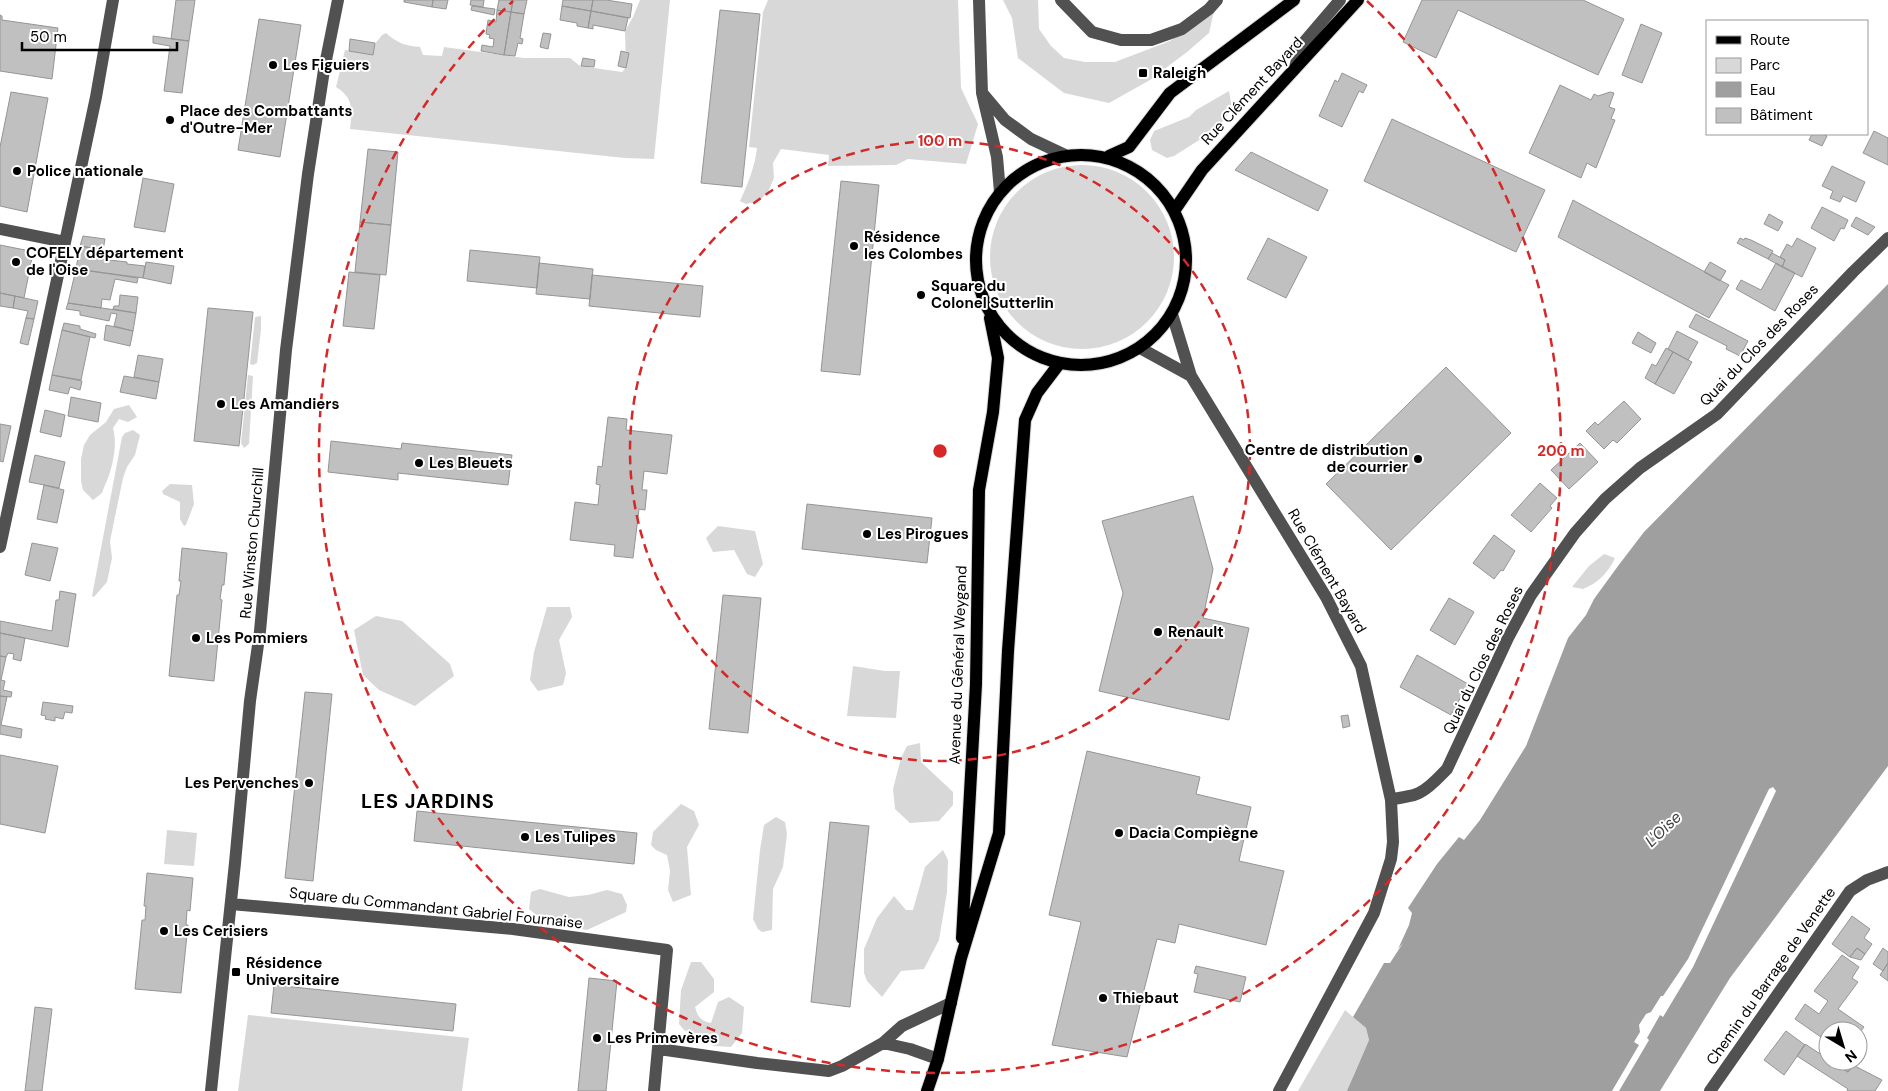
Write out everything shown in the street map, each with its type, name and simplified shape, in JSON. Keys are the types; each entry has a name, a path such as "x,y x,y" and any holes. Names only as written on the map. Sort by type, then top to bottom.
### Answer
{"main road":[{"path":"1109,156 1134,169 1161,192 1176,208 1186,253 1183,284 1172,314 1163,327 1140,348 1115,360 1088,366 1060,364 1032,355 1008,338 990,315 981,299 975,271 976,242 984,216 1000,192 1029,168 1065,155 1109,156 1129,147 1170,93 1294,0"},
{"name":"Rue Clément Bayard","path":"1176,208 1202,170 1358,0"},
{"name":"Avenue du Général Weygand","path":"961,958 976,684 979,490 993,412 998,358 990,315"},
{"name":"Avenue du Général Weygand","path":"927,1091 938,1059 961,958 999,833 1008,651 1025,420 1037,393 1060,364"}],"street":[{"path":"0,547 96,97 112,0"},
{"name":"Rue Winston Churchill","path":"211,1091 250,701 260,631 286,350 308,174 324,70 338,0"},
{"path":"979,0 982,93 996,157 1000,192"},
{"path":"1061,0 1092,32 1121,40 1151,40 1182,29 1209,9 1217,0"},
{"path":"1295,68 1300,46 1340,0"},
{"path":"982,93 1005,120 1031,139 1065,155"},
{"path":"0,229 65,242"},
{"name":"Quai du Clos des Roses","path":"1391,800 1418,794 1432,784 1447,769 1508,638 1531,595 1575,533 1605,499 1640,468 1717,414 1888,238"},
{"name":"Rue Clément Bayard","path":"1172,314 1191,376 1326,597 1361,666 1391,800"},
{"name":"Rue Clément Bayard","path":"1140,348 1191,376"},
{"path":"1279,1091 1374,913 1391,860 1393,842 1391,800"},
{"name":"Chemin du Barrage de Venette","path":"1710,1091 1850,891 1867,880 1888,872"},
{"name":"Square du Commandant Gabriel Fournaise","path":"231,904 513,929 667,950 659,1049"},
{"path":"654,1091 659,1049 829,1071 842,1066 883,1043 902,1026 951,1003"},
{"path":"883,1043 910,1049 938,1059"}],"green space":[{"path":"640,0 670,0 654,159 625,158 350,129 351,105 342,91 336,87 345,50 367,54 382,35 386,33 402,43 420,47 423,55 442,56 444,47 524,58 570,58 580,66 622,72 626,68 625,31"},
{"path":"768,0 958,0 961,88 978,124 966,164 908,159 896,165 828,166 829,155 781,149 773,163 774,178 768,192 759,201 746,204 740,201 751,175 757,148 749,147 763,12"},
{"path":"1003,0 1038,0 1039,29 1051,46 1064,58 1085,62 1115,62 1170,41 1214,11 1209,33 1150,80 1109,103 1064,93 1018,58 1012,18"},
{"path":"1229,91 1232,108 1218,128 1174,156 1167,158 1152,150 1150,140 1154,131 1189,117 1196,110"},
{"path":"1082,165 1100,167 1117,172 1147,192 1167,222 1172,239 1174,257 1172,275 1167,292 1147,322 1117,342 1100,347 1082,349 1064,347 1047,342 1017,322 997,292 992,275 990,257 992,239 997,222 1017,192 1047,172 1064,167"},
{"path":"261,316 257,363 253,365 250,364 255,317"},
{"path":"248,375 253,376 249,444 244,448 241,443"},
{"path":"129,405 137,417 128,422 119,419 113,428 115,445 111,470 102,493 93,500 83,490 81,481 81,459 84,445 90,435 106,422 114,409"},
{"path":"133,430 140,435 135,455 127,467 123,478 110,541 112,558 107,582 94,597 92,596 122,437 125,433"},
{"path":"170,484 192,485 194,504 184,526 180,519 180,502 163,494 162,491"},
{"path":"718,526 755,531 763,564 755,577 747,574 734,550 713,552 706,538"},
{"path":"1604,554 1615,558 1602,577 1583,589 1572,587 1589,566"},
{"path":"547,607 570,607 572,617 559,640 566,673 563,685 538,691 530,680 534,652"},
{"path":"376,616 402,621 450,664 454,676 415,706 379,690 363,675 354,630"},
{"path":"853,666 885,671 900,671 896,718 847,716"},
{"path":"920,743 921,762 953,792 953,805 939,821 910,823 895,809 893,789 901,758 907,746"},
{"path":"681,804 694,811 699,825 687,847 691,895 673,902 668,890 670,871 667,855 656,850 651,845 653,832"},
{"path":"776,817 785,822 787,834 783,867 773,889 772,930 762,932 758,929 753,919 760,850 764,825"},
{"path":"167,830 197,833 194,866 164,864"},
{"path":"943,850 948,860 947,892 939,940 924,969 901,971 882,997 867,981 864,973 864,949 877,918 894,896 906,910 913,910 925,867"},
{"path":"540,889 569,897 607,890 622,894 627,905 626,912 587,930 545,922 529,909 531,892"},
{"path":"691,962 701,962 714,979 714,992 695,1007 702,1020 711,1023 718,1002 729,997 744,1007 742,1033 731,1047 714,1046 684,1030 679,1024 681,990"},
{"path":"1345,1010 1366,1028 1369,1040 1353,1077 1353,1091 1298,1091"},
{"path":"248,1015 469,1038 462,1091 238,1091"}],"water":[{"name":"L'Oise","path":"1888,284 1888,766 1730,978 1660,1091 1619,1091 1649,1040 1647,1038 1660,1015 1663,1017 1693,967 1776,791 1773,787 1769,789 1688,959 1663,996 1661,996 1651,1012 1646,1014 1639,1025 1640,1032 1634,1042 1639,1045 1612,1091 1347,1091 1369,1040 1366,1028 1353,1017 1384,963 1390,963 1403,943 1398,949 1409,925 1412,913 1408,908 1437,864 1459,837 1464,840 1480,820 1526,746 1568,638 1586,615 1594,599 1644,532"}],"building":[{"path":"176,0 195,0 189,41 171,39"},
{"path":"404,0 433,0 432,7 404,2"},
{"path":"433,0 448,0 446,9 432,7"},
{"path":"471,0 484,0 483,7 470,5"},
{"path":"499,0 513,0 511,12 497,10"},
{"path":"513,0 527,0 524,14 511,12"},
{"path":"563,0 593,0 591,11 562,6"},
{"path":"593,0 632,4 630,18 591,11"},
{"path":"1422,0 1583,0 1624,19 1598,75 1458,10 1436,58 1403,42"},
{"path":"472,6 495,9 494,15 471,10"},
{"path":"562,6 591,11 588,28 577,26 577,23 560,20"},
{"path":"497,10 511,12 504,55 481,51 482,45 493,47 494,39 489,38 490,35 486,34 488,20 496,22"},
{"path":"720,10 760,14 742,187 701,183"},
{"path":"591,11 628,18 625,31 593,25 593,29 588,28"},
{"path":"511,12 524,14 520,38 523,39 522,44 518,43 515,56 504,55"},
{"path":"0,15 2,20 58,28 52,79 0,71"},
{"name":"Les Figuiers","path":"259,19 301,25 280,157 238,150"},
{"path":"1641,24 1662,33 1642,83 1622,75"},
{"path":"543,33 551,34 548,49 540,47"},
{"path":"153,36 189,41 182,93 164,91 170,46 153,43"},
{"path":"350,39 375,43 373,55 349,51"},
{"path":"621,51 629,53 626,68 618,66"},
{"path":"583,58 595,60 594,67 581,66"},
{"path":"1342,73 1367,85 1363,93 1359,91 1342,127 1319,116 1335,80 1338,82"},
{"path":"1560,85 1591,100 1594,94 1598,96 1610,92 1614,93 1609,107 1615,109 1611,119 1615,120 1596,168 1587,163 1581,178 1529,153"},
{"name":"Police nationale","path":"11,92 48,98 27,212 0,206 0,147"},
{"path":"1392,119 1545,190 1516,252 1364,181"},
{"path":"1874,131 1888,138 1888,165 1863,153"},
{"path":"1812,135 1827,136 1822,146 1809,140"},
{"path":"368,149 398,152 391,225 360,222"},
{"path":"1251,152 1328,190 1318,211 1235,170"},
{"path":"1832,166 1865,182 1856,202 1843,196 1840,202 1830,198 1833,191 1822,186"},
{"path":"143,178 174,184 165,232 134,227"},
{"name":"Résidence les Colombes","path":"841,181 879,185 860,375 821,371"},
{"path":"1573,200 1729,285 1709,318 1558,237"},
{"path":"1822,207 1848,220 1844,229 1841,228 1834,241 1811,228"},
{"path":"1769,214 1783,222 1778,231 1764,224"},
{"path":"1856,217 1875,227 1868,235 1851,226"},
{"path":"360,222 391,225 386,275 355,272"},
{"path":"83,236 105,239 103,250 80,246"},
{"path":"1268,238 1307,257 1286,298 1247,279"},
{"path":"1740,238 1751,240 1773,251 1768,259 1737,243"},
{"path":"1797,238 1816,248 1802,277 1782,267 1785,260 1780,257 1787,244 1792,247"},
{"path":"0,245 25,250 32,258 24,298 0,293"},
{"path":"80,246 103,250 101,259 145,266 143,278 76,269"},
{"path":"470,250 540,257 537,288 467,281"},
{"path":"1772,253 1785,260 1782,267 1768,259"},
{"path":"146,262 174,266 171,284 143,278"},
{"path":"1710,262 1726,271 1720,281 1704,272"},
{"path":"539,263 593,269 590,299 536,294"},
{"path":"1776,263 1795,273 1775,311 1736,289 1741,280 1761,290"},
{"path":"76,269 138,278 137,283 115,279 110,300 102,299 101,308 68,303"},
{"path":"349,272 380,275 374,329 343,326"},
{"path":"592,275 703,286 700,317 589,306"},
{"path":"0,293 15,296 13,308 0,306"},
{"path":"120,295 138,297 136,313 113,309 114,306 119,306"},
{"path":"15,296 38,301 34,319 26,318 28,311 13,308"},
{"path":"68,303 136,313 133,331 114,326 117,314 111,313 109,321 80,315 80,311 66,309"},
{"name":"Les Amandiers","path":"208,308 253,312 239,446 194,441"},
{"path":"1696,314 1748,341 1740,356 1726,349 1727,346 1689,327"},
{"path":"26,318 34,319 28,345 20,343"},
{"path":"64,323 80,326 80,329 96,334 95,338 62,330"},
{"path":"106,325 133,331 130,346 104,340"},
{"path":"62,330 90,337 81,380 52,375"},
{"path":"1677,331 1698,342 1688,360 1668,349"},
{"path":"1638,332 1656,343 1651,353 1632,343"},
{"path":"1666,348 1673,352 1655,384 1645,378 1652,364 1656,366"},
{"path":"1673,352 1692,362 1674,394 1655,384"},
{"path":"138,355 163,359 159,382 134,377"},
{"name":"Centre de distribution de courrier","path":"1446,367 1511,433 1391,550 1326,484"},
{"path":"52,375 82,381 80,390 70,387 68,394 49,390"},
{"path":"124,376 159,382 156,399 120,392"},
{"path":"71,397 101,403 98,422 68,416"},
{"path":"1624,401 1641,419 1617,443 1613,440 1604,449 1586,431 1595,422 1598,425"},
{"path":"45,410 65,415 61,437 40,432"},
{"path":"608,417 627,419 626,430 672,435 667,474 644,471 642,490 647,490 645,510 639,509 633,558 614,556 615,545 570,540 575,502 598,505 600,485 596,484 598,466 602,467"},
{"path":"0,424 11,426 3,462 0,461"},
{"name":"Les Bleuets","path":"331,441 401,449 402,443 512,455 508,485 398,473 398,480 328,472"},
{"path":"1580,443 1598,462 1569,489 1551,470"},
{"path":"35,455 65,462 59,488 29,482"},
{"path":"1540,483 1557,498 1550,506 1552,508 1531,532 1511,515"},
{"path":"44,485 64,490 57,523 37,519"},
{"path":"1193,496 1213,569 1203,618 1249,628 1229,720 1099,691 1123,593 1102,521"},
{"name":"Les Pirogues","path":"807,504 932,518 927,563 802,549"},
{"path":"1494,535 1515,551 1503,571 1501,570 1494,579 1473,563"},
{"path":"32,543 58,548 50,581 25,575"},
{"name":"Les Pommiers","path":"182,548 227,553 224,585 222,585 220,599 222,600 214,681 169,676 177,595 179,595 181,581 179,581"},
{"path":"60,591 76,594 68,647 0,633 0,621 52,631 56,600 59,600"},
{"path":"723,595 761,598 748,733 709,729"},
{"path":"1449,598 1474,612 1455,645 1430,630"},
{"path":"0,633 25,638 21,661 13,659 14,654 8,653 6,657 0,656"},
{"path":"1417,655 1468,684 1451,715 1400,687"},
{"path":"0,656 6,657 1,680 5,681 3,690 12,692 11,697 0,696"},
{"name":"Les Pervenches","path":"305,692 332,694 313,881 285,878"},
{"path":"0,696 7,697 1,725 22,729 21,738 0,734"},
{"path":"43,702 73,706 72,713 65,712 63,719 55,717 55,721 45,719 46,716 41,715"},
{"path":"1348,715 1350,726 1343,728 1341,716"},
{"path":"1087,751 1200,777 1196,794 1251,807 1239,861 1284,871 1266,945 1179,924 1175,943 1157,939 1127,1057 1052,1045 1081,922 1049,915"},
{"path":"0,755 58,766 45,833 0,824"},
{"name":"Les Tulipes","path":"417,811 637,833 634,864 414,841"},
{"path":"830,822 869,826 850,1007 811,1002"},
{"name":"Les Cerisiers","path":"147,873 193,878 190,911 187,910 186,925 188,925 181,993 135,989 142,920 145,920 146,906 144,906"},
{"path":"1852,916 1870,929 1864,938 1872,944 1865,954 1857,948 1850,957 1832,944"},
{"path":"1857,948 1865,954 1861,960 1850,957"},
{"path":"1883,948 1888,952 1888,963 1883,971 1873,964"},
{"path":"1842,955 1859,967 1852,978 1858,982 1838,1009 1855,1021 1818,1021 1818,1035 1795,1019 1805,1004 1819,1014 1828,1001 1814,991"},
{"path":"1888,963 1888,981 1880,975"},
{"path":"1196,966 1246,977 1240,1002 1194,992 1198,974 1194,973"},
{"name":"Les Primevères","path":"589,978 617,981 606,1091 578,1091"},
{"path":"274,985 456,1004 453,1031 271,1013"},
{"path":"35,1007 52,1009 42,1091 25,1091"},
{"path":"1786,1031 1805,1045 1784,1075 1764,1060"},
{"path":"1805,1044 1818,1052 1818,1070 1797,1056"},
{"path":"1820,1071 1865,1071 1882,1080 1875,1091 1847,1091 1848,1089"}],"place":[{"name":"Les Figuiers","path":"273,65"},
{"name":"Raleigh","path":"1143,73"},
{"name":"Place des Combattants d'Outre-Mer","path":"170,120"},
{"name":"Police nationale","path":"17,171"},
{"name":"Résidence les Colombes","path":"854,246"},
{"name":"COFELY département de l'Oise","path":"16,262"},
{"name":"Square du Colonel Sutterlin","path":"921,295"},
{"name":"Les Amandiers","path":"221,404"},
{"name":"Centre de distribution de courrier","path":"1418,459"},
{"name":"Les Bleuets","path":"419,463"},
{"name":"Les Pirogues","path":"867,534"},
{"name":"Renault","path":"1158,632"},
{"name":"Les Pommiers","path":"196,638"},
{"name":"Les Pervenches","path":"309,783"},
{"name":"Dacia Compiègne","path":"1119,833"},
{"name":"Les Tulipes","path":"525,837"},
{"name":"Les Cerisiers","path":"164,931"},
{"name":"Résidence Universitaire","path":"236,972"},
{"name":"Thiebaut","path":"1103,998"},
{"name":"Les Primevères","path":"597,1038"}],"district":[{"name":"LES JARDINS","path":"428,801"}]}
